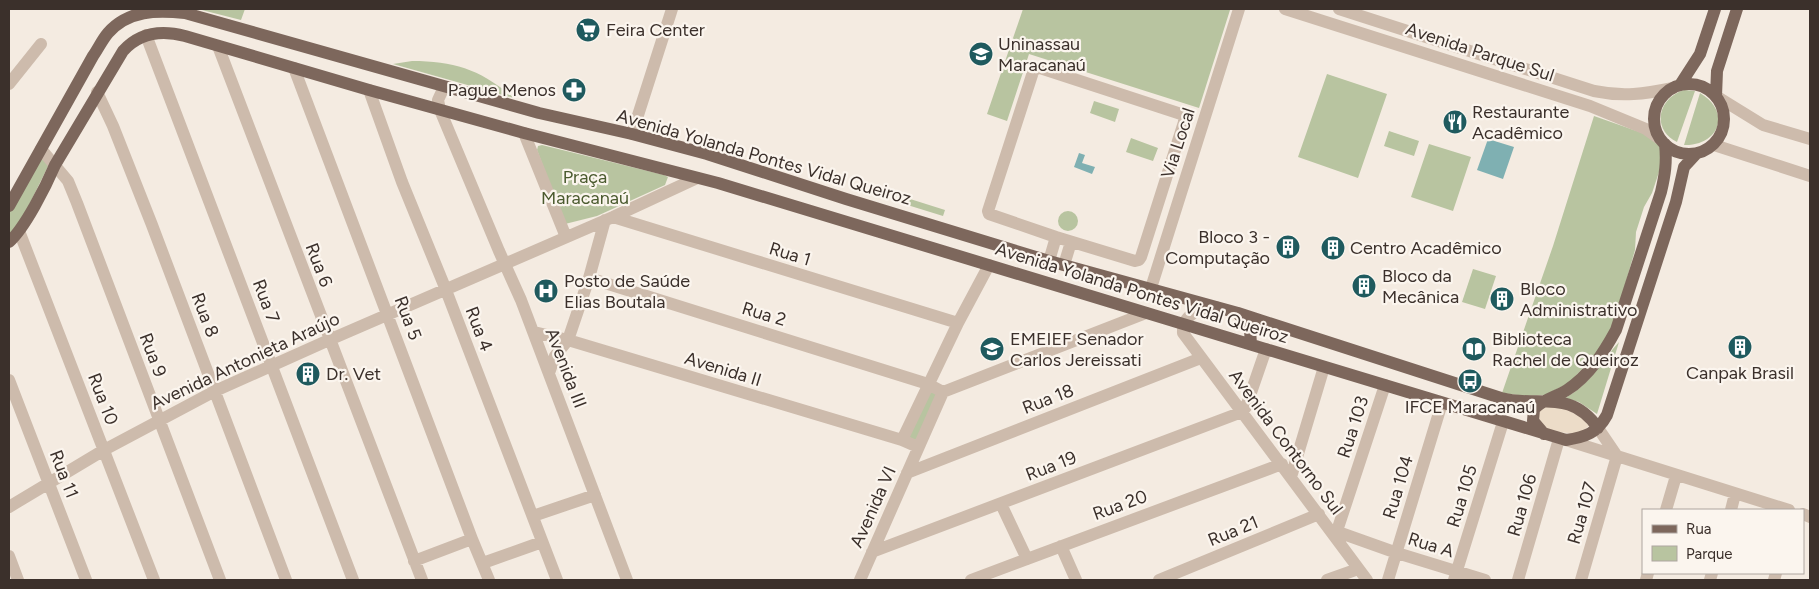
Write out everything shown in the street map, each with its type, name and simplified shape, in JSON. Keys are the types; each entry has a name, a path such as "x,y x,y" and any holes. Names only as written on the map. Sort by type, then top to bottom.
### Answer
{"main road":[{"path":"1544,434 1537,428 1532,417 1534,409 1583,378 1607,347 1616,330 1664,178 1667,158 1656,130 1655,111 1665,94 1677,87 1700,54 1715,9"},
{"path":"1716,96 1717,71 1737,9"},
{"name":"Avenida Yolanda Pontes Vidal Queiroz","path":"9,206 93,56 108,33 117,25 135,15 162,10 185,11 285,42 538,113 632,134 706,154 1049,261 1238,313 1501,398 1521,402 1544,401"},
{"path":"9,242 19,231 97,92 123,51 136,39 146,35 165,32 218,46"},
{"path":"284,65 280,52 285,42"},
{"name":"Avenida Yolanda Pontes Vidal Queiroz","path":"218,46 440,110 697,178 839,219 1563,440"},
{"path":"1662,142 1678,153 1696,154 1714,145 1724,126 1725,116 1722,105 1709,90 1700,86 1677,87"},
{"path":"1563,440 1587,436 1598,428 1607,415 1676,202 1684,167 1696,154"},
{"path":"28,172 47,183"},
{"path":"812,212 819,190"},
{"path":"839,219 846,199"},
{"path":"1238,313 1250,330 1251,344"},
{"path":"1544,401 1558,402 1574,407 1590,417 1598,428"}],"street":[{"path":"632,134 672,9"},
{"name":"Via Local","path":"1151,288 1239,9"},
{"name":"Avenida Parque Sul","path":"1285,9 1590,106 1646,129 1662,142"},
{"name":"Avenida Parque Sul","path":"1339,9 1594,91 1614,95 1628,95 1647,94 1677,87"},
{"name":"Rua 7","path":"146,35 353,580"},
{"path":"9,84 40,44"},
{"name":"Rua 6","path":"218,46 422,580"},
{"name":"Rua 5","path":"284,65 388,314 489,580"},
{"path":"1040,68 1181,114 1184,117 1184,122 1139,260 1135,261 1056,237 992,216 988,211 1033,72 1036,69 1040,68"},
{"path":"440,110 438,100 444,87"},
{"name":"Rua 4","path":"369,90 402,182 557,580"},
{"name":"Rua 8","path":"97,92 113,126 145,207 286,580"},
{"path":"1716,96 1764,125 1810,139"},
{"name":"Avenida III","path":"440,110 534,332 627,580"},
{"path":"524,133 566,237"},
{"path":"1714,145 1810,176"},
{"name":"Rua 9","path":"41,149 68,181 220,580"},
{"name":"Avenida Antonieta Araújo","path":"9,506 104,450 215,391 609,219 697,178"},
{"path":"549,373 555,356 568,340 609,219"},
{"name":"Rua 1","path":"609,219 958,324"},
{"name":"Rua 10","path":"19,231 154,580"},
{"path":"1049,261 1056,237"},
{"path":"1064,265 1071,242"},
{"path":"902,440 928,384 989,265"},
{"name":"Rua 2","path":"589,278 928,384 943,392"},
{"path":"1185,324 1188,317 1200,310 1218,307"},
{"path":"943,392 1146,313"},
{"name":"Avenida Contorno Sul","path":"1185,324 1183,333 1200,358 1336,534 1367,580"},
{"name":"Avenida II","path":"534,332 568,340 902,440 918,447"},
{"path":"1242,412 1246,407 1266,349"},
{"name":"Rua 18","path":"907,473 1200,358"},
{"path":"1291,477 1324,367"},
{"name":"Rua 11","path":"9,380 86,580"},
{"name":"Rua 103","path":"1336,534 1385,385"},
{"name":"Avenida VI","path":"860,580 943,392"},
{"name":"Rua 104","path":"1388,580 1442,403"},
{"name":"Rua 19","path":"872,552 1242,412"},
{"name":"Rua 105","path":"1455,576 1502,422"},
{"path":"1598,428 1617,456"},
{"path":"1563,440 1786,509"},
{"name":"Rua 106","path":"1518,580 1563,440"},
{"name":"Rua 107","path":"1581,580 1617,456"},
{"name":"Rua 20","path":"971,580 1282,464"},
{"path":"1666,509 1676,476"},
{"path":"1730,509 1735,494"},
{"path":"533,516 595,495"},
{"path":"1001,504 1027,559"},
{"name":"Rua 21","path":"1159,580 1319,514"},
{"name":"Rua A","path":"1336,534 1396,553 1455,576 1485,580"},
{"path":"414,561 472,539"},
{"path":"483,563 542,542"},
{"path":"1061,546 1076,580"},
{"path":"9,556 18,580"},
{"path":"1327,580 1358,568"}],"green space":[{"path":"198,9 245,9 241,20"},
{"path":"1023,9 1230,10 1199,108 1029,54 1007,121 987,114"},
{"path":"412,61 441,63 467,69 490,80 514,98 393,64"},
{"path":"1327,74 1387,94 1358,178 1298,157"},
{"path":"1684,90 1695,91 1677,142 1663,130 1661,114 1668,100"},
{"path":"1700,93 1716,109 1717,126 1713,134 1706,140 1696,144 1684,145"},
{"path":"1094,101 1119,109 1115,122 1090,113"},
{"path":"1594,116 1648,135 1660,146 1661,166 1636,232 1635,250 1613,327 1599,351 1569,383 1545,395 1527,396 1502,393 1553,246"},
{"path":"1389,131 1419,141 1414,156 1384,146"},
{"path":"1131,138 1158,148 1153,161 1126,152"},
{"path":"1429,144 1471,157 1453,211 1411,197"},
{"name":"Praça Maracanaú","path":"542,145 668,177 665,185 597,216 565,224 537,150 538,146"},
{"path":"44,153 52,158 9,246 9,210"},
{"path":"907,198 945,210 943,216 901,203 903,199"},
{"path":"1068,211 1075,214 1078,221 1075,228 1068,231 1061,228 1058,221 1061,214"},
{"path":"1473,269 1496,276 1485,309 1462,302"},
{"path":"1619,342 1597,414 1579,402 1565,398 1589,380"},
{"path":"931,389 939,395 918,441 906,437"}],"shaded area":[{"path":"1544,406 1564,408 1581,417 1589,426 1578,434 1548,431 1537,418 1537,414"}],"water":[{"path":"1488,139 1514,147 1503,179 1477,170"},
{"path":"1079,153 1085,155 1082,163 1095,167 1092,174 1074,167"}],"place":[{"name":"Feira Center","path":"588,30"},
{"name":"Uninassau Maracanaú","path":"981,54"},
{"name":"Pague Menos","path":"574,90"},
{"name":"Restaurante Acadêmico","path":"1455,122"},
{"name":"Bloco 3 - Computação","path":"1288,247"},
{"name":"Centro Acadêmico","path":"1333,248"},
{"name":"Bloco da Mecânica","path":"1364,286"},
{"name":"Posto de Saúde Elias Boutala","path":"546,291"},
{"name":"Bloco Administrativo","path":"1502,299"},
{"name":"Canpak Brasil","path":"1740,347"},
{"name":"EMEIEF Senador Carlos Jereissati","path":"992,349"},
{"name":"Biblioteca Rachel de Queiroz","path":"1474,349"},
{"name":"Dr. Vet","path":"308,374"},
{"name":"IFCE Maracanaú","path":"1470,381"}]}
